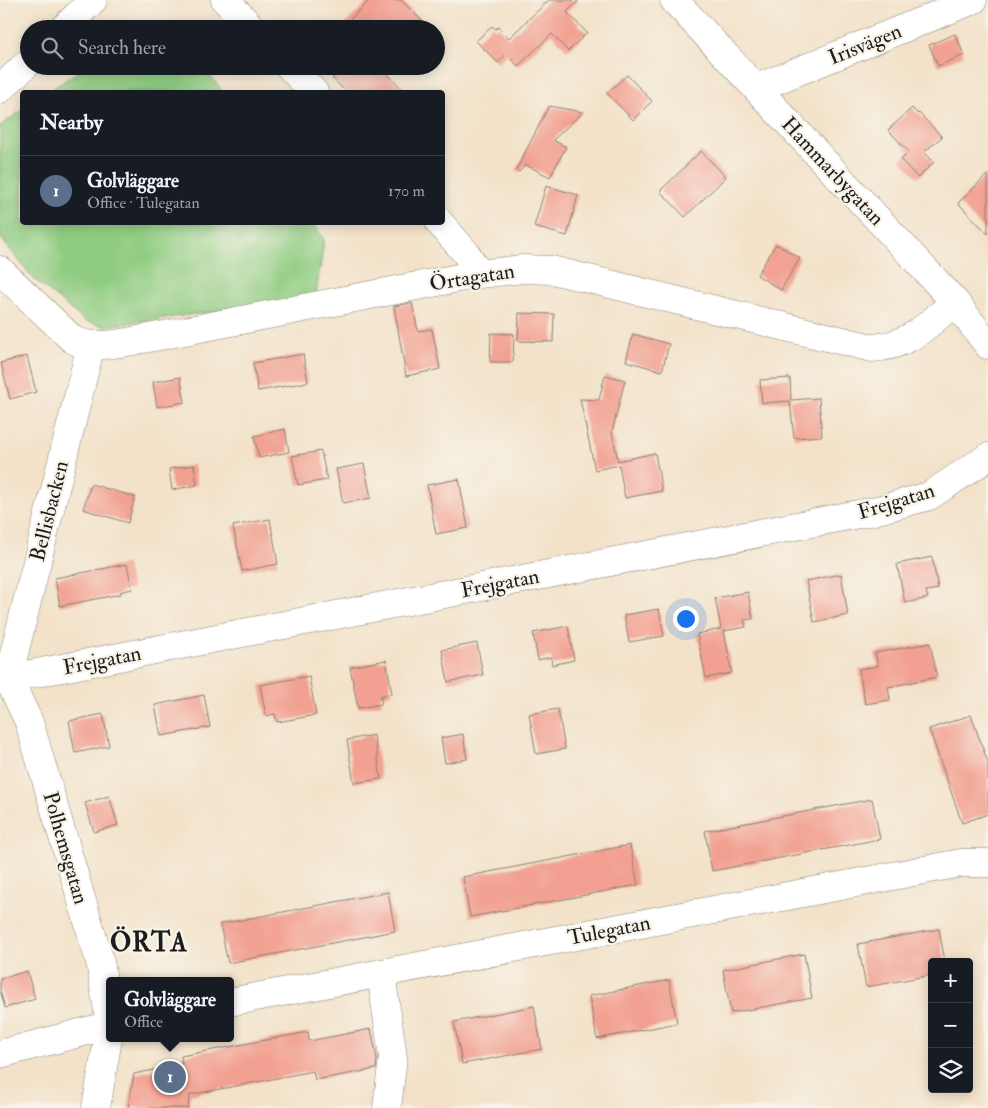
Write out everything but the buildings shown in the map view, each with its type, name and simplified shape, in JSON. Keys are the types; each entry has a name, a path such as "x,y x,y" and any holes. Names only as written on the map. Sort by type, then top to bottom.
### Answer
{"street":[{"path":"72,20 93,0"},
{"path":"225,0 244,20"},
{"name":"Hammarbygatan","path":"674,0 955,302 988,345"},
{"name":"Irisvägen","path":"757,88 973,0"},
{"path":"0,89 20,70"},
{"path":"298,75 312,90"},
{"path":"442,225 466,253 478,274"},
{"name":"Örtagatan","path":"0,270 72,339 81,344 91,345 149,338 478,274 523,269 552,270 872,348 888,347 903,342 955,302"},
{"name":"Bellisbacken","path":"3,675 91,345"},
{"name":"Frejgatan","path":"3,675 874,511 929,496 988,457"},
{"name":"Polhemsgatan","path":"3,675 29,722 100,962 106,1000"},
{"name":"Tulegatan","path":"234,1001 952,865 988,863"},
{"path":"382,973 393,1057 387,1108"},
{"path":"0,1054 106,1026"},
{"name":"Polhemsgatan","path":"96,1108 107,1042"}],"green space":[{"path":"73,75 210,75 221,90 51,90"},
{"path":"20,111 20,225 314,225 324,240 316,295 281,303 104,326 85,321 34,279 0,237 0,126"}],"place":[{"name":"Golvläggare","path":"170,1077"}],"district":[{"name":"ÖRTA","path":"149,942"}]}
